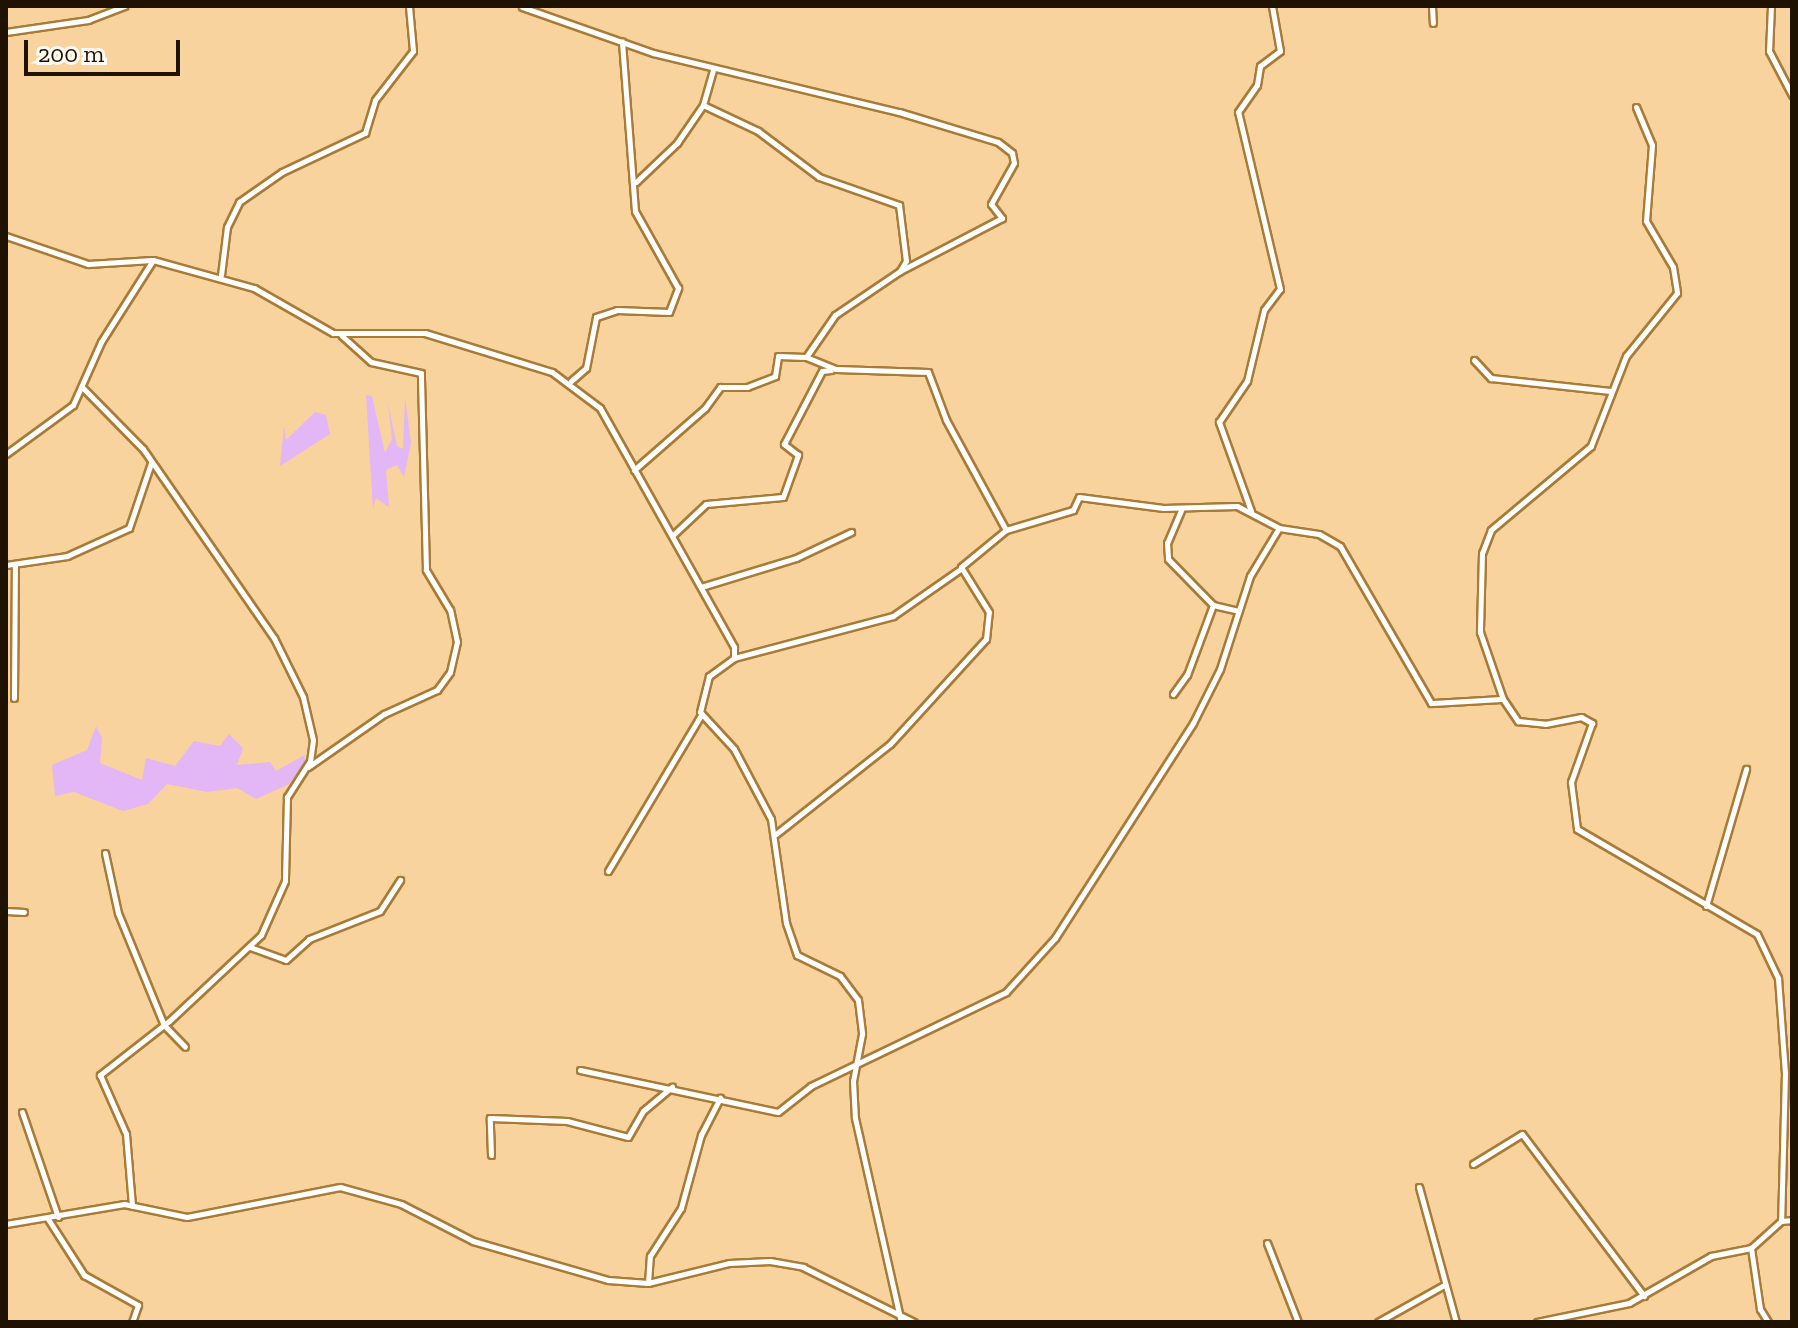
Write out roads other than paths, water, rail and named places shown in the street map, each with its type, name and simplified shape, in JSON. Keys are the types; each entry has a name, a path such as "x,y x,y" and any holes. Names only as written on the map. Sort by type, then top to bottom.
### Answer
{"street":[{"path":"6,32 88,20 124,6"},
{"path":"221,275 227,227 239,202 282,172 365,133 375,100 415,45 409,6"},
{"path":"520,6 713,69 828,92 998,142 1012,153 1014,163 991,204 1002,218 900,271 835,315 806,357"},
{"path":"1251,512 1219,422 1247,381 1264,310 1280,289 1238,112 1257,85 1260,66 1280,51 1272,6"},
{"path":"1432,6 1433,23"},
{"path":"1771,6 1769,51 1792,95"},
{"path":"341,335 425,333 575,382 586,368 596,317 617,310 669,312 678,288 636,215 636,182 622,41"},
{"path":"636,182 672,151 703,105 713,69"},
{"path":"703,105 741,120 819,177 899,205 906,261 900,271"},
{"path":"1636,107 1652,145 1646,221 1673,267 1677,293 1626,356 1591,446 1486,539 1479,618 1503,699 1518,721 1530,725 1581,717 1592,723 1571,782 1577,829 1757,934 1778,978 1785,1073 1781,1221"},
{"path":"6,236 88,264 153,260 221,275 341,335 371,362 421,373 426,570 450,610 457,642 450,672 437,690 384,714 306,768"},
{"path":"6,454 73,405 101,342 153,260"},
{"path":"634,470 705,408 720,387 747,387 775,376 778,356 806,357 836,369"},
{"path":"1474,360 1491,378 1610,391"},
{"path":"673,535 706,504 783,497 798,455 784,444 822,371 836,369 928,372 946,420 1006,530"},
{"path":"567,380 608,416 634,470 731,640 734,658"},
{"path":"82,387 151,462 274,638 303,697 313,740 306,768 287,797 285,881 250,947 164,1025 100,1075 126,1134 132,1206"},
{"path":"6,565 67,556 129,528 151,462"},
{"path":"608,871 701,715 709,676 734,658 893,616 1006,530 1073,510 1079,497 1182,508 1237,506 1279,528 1319,534 1340,546 1431,703 1503,699"},
{"path":"1182,508 1166,556 1213,605 1238,611"},
{"path":"580,1070 672,1086 778,1112 811,1086 856,1068 1006,992 1055,938 1208,696 1260,553 1279,528"},
{"path":"701,587 796,558 851,532"},
{"path":"14,698 15,565"},
{"path":"776,834 890,744 986,639 989,612 961,567"},
{"path":"1173,694 1187,675 1213,605"},
{"path":"701,715 734,749 776,834 786,923 797,955 840,976 858,1000 862,1034 856,1068 855,1118 900,1320"},
{"path":"1706,906 1746,769"},
{"path":"105,853 118,913 164,1025 185,1047"},
{"path":"250,947 286,960 309,939 380,911 400,880"},
{"path":"6,911 24,912"},
{"path":"491,1155 490,1118 567,1121 628,1137 643,1111 672,1086"},
{"path":"648,1283 650,1256 681,1208 699,1143 720,1098"},
{"path":"22,1112 58,1217"},
{"path":"1473,1164 1522,1134 1644,1296"},
{"path":"6,1224 132,1206 187,1217 329,1187 356,1189 485,1245 608,1280 648,1283 729,1263 770,1261 803,1267 900,1320 914,1322"},
{"path":"1419,1187 1456,1322"},
{"path":"48,1219 84,1275 138,1305 132,1322"},
{"path":"1537,1322 1644,1296 1711,1256 1751,1248 1781,1221 1792,1220"},
{"path":"1267,1243 1298,1322"},
{"path":"1751,1248 1758,1301 1768,1322"},
{"path":"1378,1322 1444,1285"}]}
